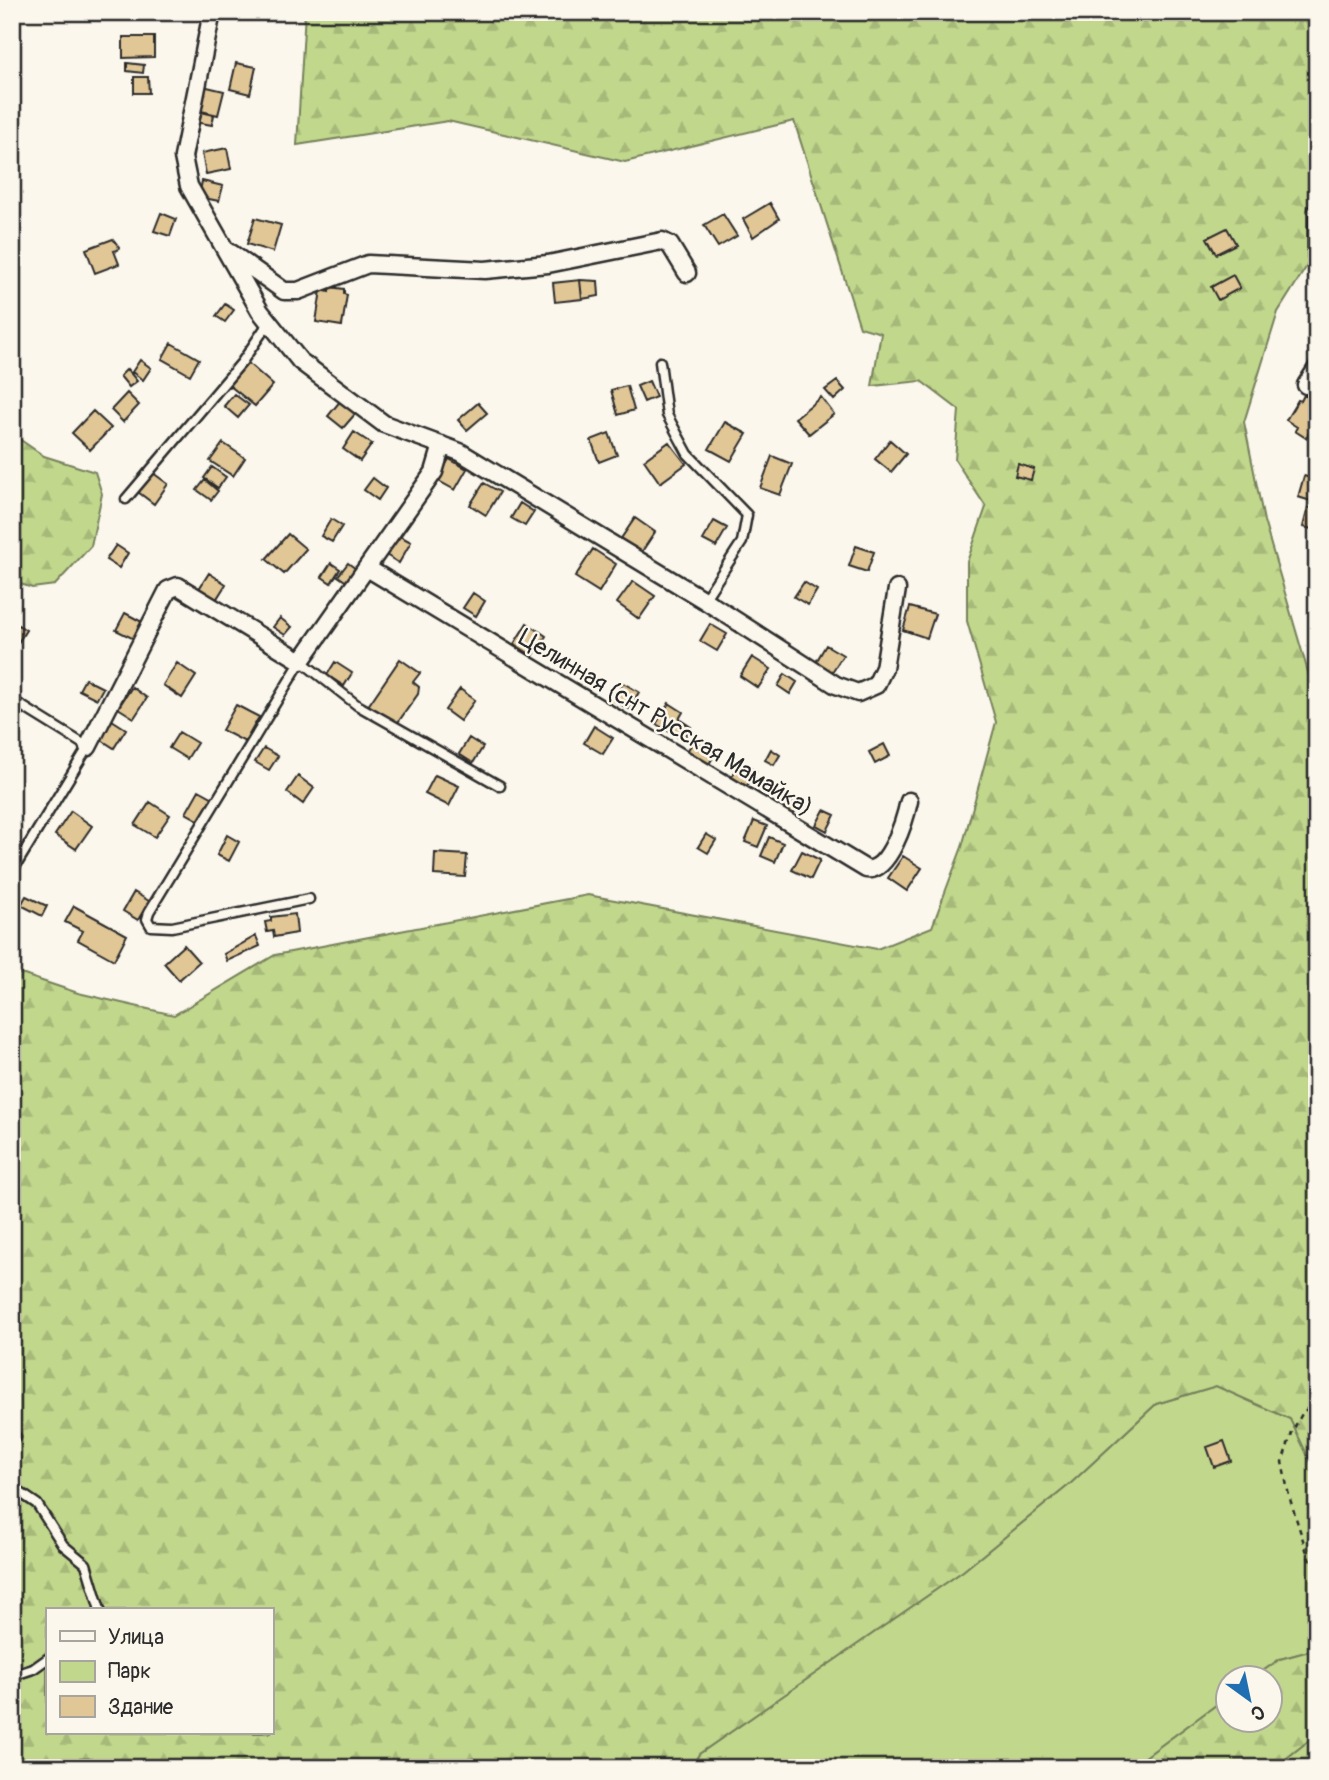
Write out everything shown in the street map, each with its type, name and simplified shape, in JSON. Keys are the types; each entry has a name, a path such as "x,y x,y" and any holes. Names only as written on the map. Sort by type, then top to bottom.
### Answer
{"street":[{"path":"212,12 183,157 189,187 260,311 300,361 384,424 460,452 704,600 836,685 858,693 876,685 884,668 897,589"},
{"path":"1317,211 1317,257"},
{"path":"226,250 284,291 298,291 368,264 485,270 548,264 662,241 670,244 687,273"},
{"path":"1306,385 1317,368"},
{"path":"88,747 168,590 178,586 301,661 434,472 442,445"},
{"name":"Целинная (снт Русская Мамайка)","path":"367,568 866,869 878,868 888,857 906,816 909,801"}],"lane":[{"path":"126,499 242,362 269,322"},
{"path":"660,362 667,415 688,454 747,515 742,542 704,600"},
{"path":"309,899 172,927 151,926 147,919 301,661 357,705 500,786"},
{"path":"12,700 88,747 12,872"},
{"path":"12,1487 37,1504 63,1545 86,1564 99,1608"},
{"path":"12,1676 33,1669 46,1660"}],"path":[{"path":"1317,1402 1303,1412 1293,1430 1282,1462 1289,1496 1310,1562 1317,1570"}],"green space":[{"path":"305,12 1317,12 1317,250 1278,312 1244,422 1264,521 1317,703 1317,1475 1290,1419 1216,1386 1156,1404 1070,1484 963,1571 699,1754 691,1768 12,1768 12,971 78,993 174,1015 275,955 588,895 877,949 932,927 962,847 996,722 967,621 967,562 986,507 955,460 959,410 921,381 872,386 881,333 860,327 794,121 625,162 448,121 297,145"},
{"path":"12,434 44,456 95,472 102,494 91,546 55,585 32,588 12,581"},
{"path":"1216,1386 1290,1419 1317,1475 1317,1649 1280,1659 1273,1664 1214,1664 1214,1707 1134,1768 691,1768 699,1754 963,1571 1070,1484 1156,1404"},
{"path":"1317,1649 1317,1734 1274,1768 1134,1768 1214,1707 1214,1734 1284,1734 1284,1664 1273,1664 1280,1659"},
{"path":"1317,1734 1317,1768 1274,1768"}],"building":[{"path":"123,37 154,37 154,57 123,58"},
{"path":"127,63 144,65 143,73 127,71"},
{"path":"236,63 256,67 250,94 230,89"},
{"path":"134,77 148,77 149,93 134,93"},
{"path":"203,86 224,91 218,115 197,110"},
{"path":"197,111 214,115 212,125 195,122"},
{"path":"227,148 231,169 206,174 202,153"},
{"path":"202,181 223,186 219,201 199,197"},
{"path":"770,203 779,219 753,237 743,219"},
{"path":"161,213 176,219 170,236 154,231"},
{"path":"723,214 737,236 718,247 704,225"},
{"path":"255,218 281,225 273,252 247,244"},
{"path":"1227,228 1236,244 1216,254 1207,238"},
{"path":"113,239 119,247 114,251 119,264 95,273 86,249"},
{"path":"1233,275 1240,288 1218,300 1211,287"},
{"path":"580,280 582,299 555,302 553,283"},
{"path":"580,280 598,281 599,296 582,299"},
{"path":"329,287 344,289 344,294 347,295 342,326 316,322 321,290 329,292"},
{"path":"225,304 234,310 225,322 216,316"},
{"path":"171,343 199,359 190,375 162,359"},
{"path":"140,360 151,368 143,380 132,372"},
{"path":"248,363 273,385 255,406 229,385"},
{"path":"127,369 137,381 129,387 120,376"},
{"path":"649,381 656,397 644,402 637,386"},
{"path":"837,381 845,390 834,400 825,390"},
{"path":"627,386 634,410 618,415 611,390"},
{"path":"127,393 139,405 123,422 111,410"},
{"path":"234,394 249,405 238,418 224,406"},
{"path":"1304,395 1317,403 1317,419 1306,438 1295,431 1297,427 1286,420"},
{"path":"821,397 834,414 809,434 795,418"},
{"path":"341,400 356,413 343,428 328,416"},
{"path":"478,403 487,413 467,430 458,420"},
{"path":"93,411 111,428 90,450 72,433"},
{"path":"725,422 747,434 731,461 709,449"},
{"path":"354,432 372,444 360,461 343,449"},
{"path":"609,433 617,455 599,462 591,440"},
{"path":"890,440 906,454 891,472 875,459"},
{"path":"669,442 686,464 660,483 644,460"},
{"path":"223,443 245,458 233,476 210,461"},
{"path":"772,456 792,464 780,495 760,488"},
{"path":"449,459 467,469 455,490 437,480"},
{"path":"1018,464 1034,469 1031,480 1015,476"},
{"path":"212,467 226,477 218,488 204,478"},
{"path":"153,473 168,484 154,504 138,492"},
{"path":"1304,476 1317,480 1314,502 1298,497"},
{"path":"373,478 386,488 378,500 364,490"},
{"path":"205,480 218,491 211,500 197,490"},
{"path":"484,483 500,492 486,515 470,505"},
{"path":"520,503 534,512 525,526 511,518"},
{"path":"1308,507 1317,510 1317,530 1303,527"},
{"path":"635,518 655,532 641,553 620,540"},
{"path":"331,519 342,526 332,542 321,536"},
{"path":"714,521 727,528 716,547 703,540"},
{"path":"288,534 306,549 284,574 266,559"},
{"path":"398,535 411,542 399,563 386,555"},
{"path":"116,545 128,553 119,568 106,560"},
{"path":"856,546 874,552 867,572 849,566"},
{"path":"593,549 616,564 599,592 575,577"},
{"path":"331,563 340,569 331,583 322,577"},
{"path":"348,563 360,572 351,585 338,576"},
{"path":"209,573 226,584 214,603 197,592"},
{"path":"633,581 655,596 639,619 617,603"},
{"path":"804,582 817,590 808,605 794,597"},
{"path":"473,593 485,601 476,616 463,608"},
{"path":"910,607 935,614 927,638 903,630"},
{"path":"125,613 142,622 134,639 116,630"},
{"path":"280,618 292,627 285,635 273,627"},
{"path":"12,621 26,630 16,646 12,643"},
{"path":"527,623 546,636 533,656 514,644"},
{"path":"710,624 727,634 717,651 700,641"},
{"path":"826,645 843,655 832,672 816,662"},
{"path":"752,657 771,669 758,688 740,676"},
{"path":"400,659 420,673 413,682 419,687 418,694 396,725 368,706"},
{"path":"335,662 352,673 344,686 327,675"},
{"path":"177,663 196,676 182,698 163,685"},
{"path":"785,674 797,682 790,694 778,686"},
{"path":"85,679 103,688 97,699 79,690"},
{"path":"623,683 639,692 629,709 613,700"},
{"path":"132,687 147,698 134,718 118,708"},
{"path":"460,689 475,700 460,721 445,710"},
{"path":"669,703 683,712 679,719 691,727 683,740 656,724"},
{"path":"236,705 259,717 245,742 222,730"},
{"path":"112,720 126,729 114,748 100,739"},
{"path":"594,726 613,738 603,754 584,743"},
{"path":"179,732 197,743 187,759 169,748"},
{"path":"469,738 483,747 473,763 459,754"},
{"path":"694,740 715,754 706,769 685,755"},
{"path":"884,744 890,756 875,764 869,752"},
{"path":"264,748 278,756 269,770 255,762"},
{"path":"771,749 780,755 774,765 765,760"},
{"path":"741,762 756,771 745,789 730,779"},
{"path":"435,775 459,786 449,806 425,794"},
{"path":"298,776 314,788 303,804 287,792"},
{"path":"199,790 215,799 202,822 186,813"},
{"path":"784,797 799,805 790,820 775,811"},
{"path":"150,802 170,815 155,837 135,825"},
{"path":"824,810 835,815 827,831 816,825"},
{"path":"71,811 92,826 76,849 55,835"},
{"path":"754,821 767,826 758,847 745,842"},
{"path":"706,834 716,840 708,853 698,847"},
{"path":"227,835 239,842 229,861 217,855"},
{"path":"769,837 783,843 775,862 761,856"},
{"path":"802,851 820,860 811,879 792,870"},
{"path":"435,853 467,855 465,877 434,875"},
{"path":"903,856 922,868 907,891 888,878"},
{"path":"134,892 149,901 138,920 123,911"},
{"path":"26,896 47,906 42,916 21,905"},
{"path":"74,906 127,935 114,960 78,940 83,931 65,922"},
{"path":"295,914 297,933 274,937 273,931 267,932 265,922 271,921 271,917"},
{"path":"256,936 260,946 227,961 224,954"},
{"path":"184,945 199,962 179,980 164,963"},
{"path":"1224,1441 1231,1461 1214,1467 1207,1447"}]}
